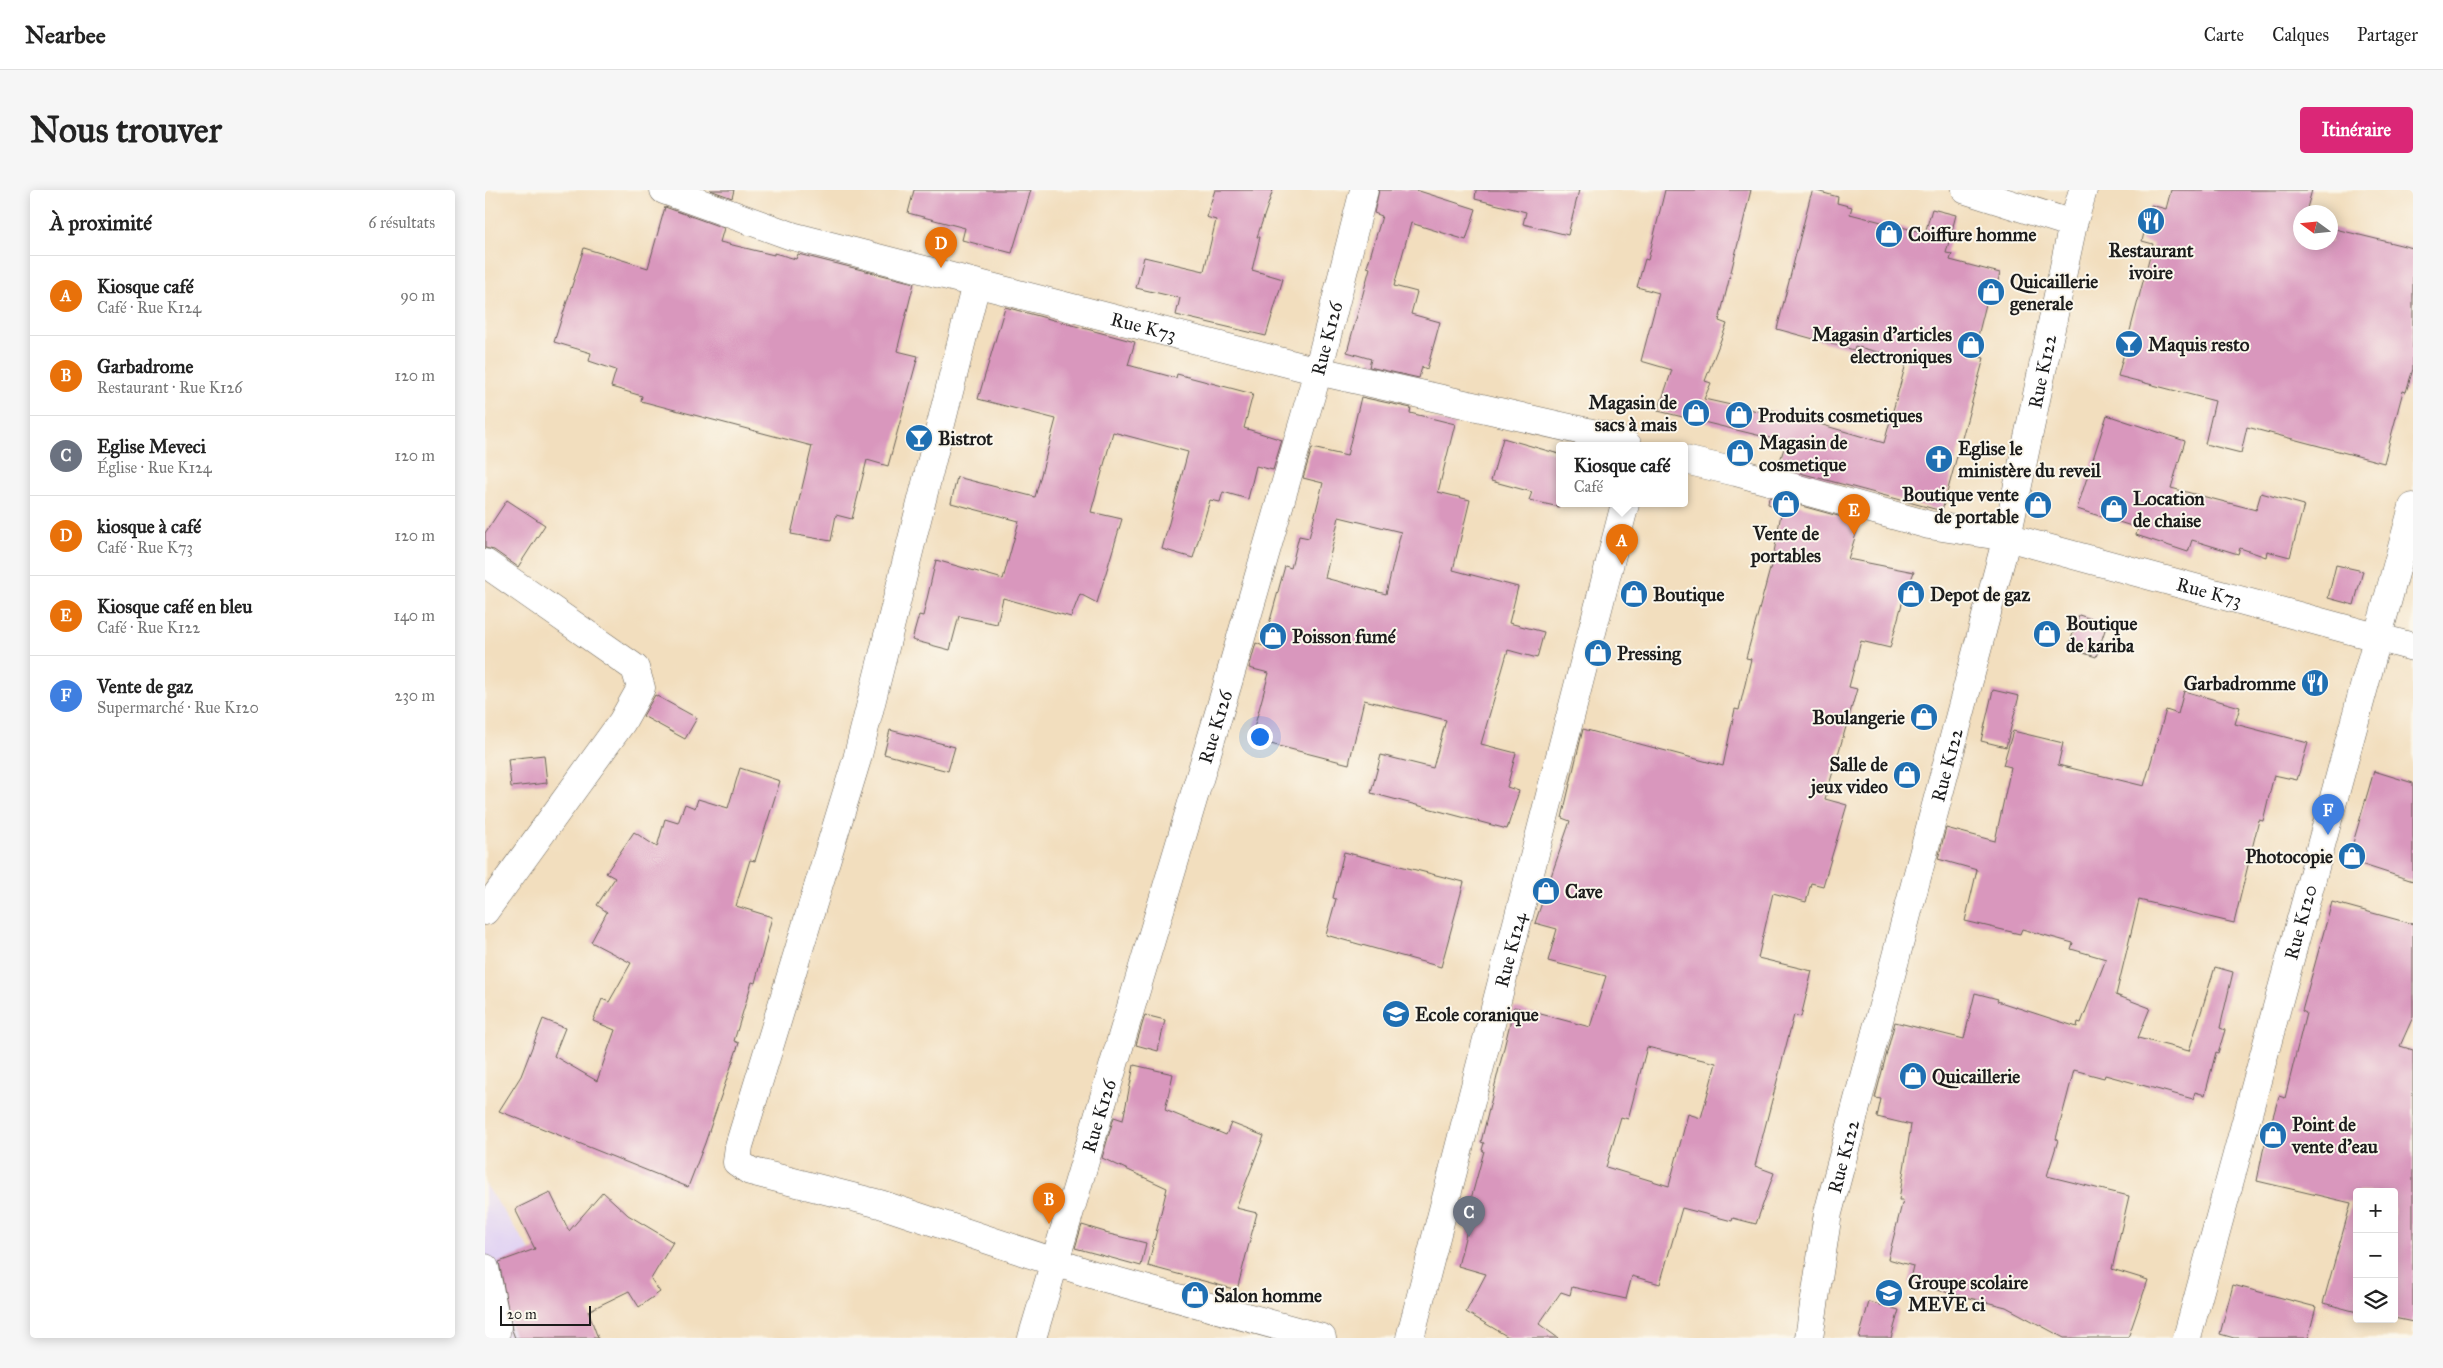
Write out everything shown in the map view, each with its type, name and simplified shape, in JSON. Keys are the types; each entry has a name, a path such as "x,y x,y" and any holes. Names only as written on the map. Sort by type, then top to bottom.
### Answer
{"street":[{"name":"Rue K73","path":"664,190 792,236 1318,371 1614,438 1621,442"},
{"name":"Rue K126","path":"1032,1338 1227,686 1318,371 1364,190"},
{"path":"1966,190 2073,224"},
{"name":"Rue K122","path":"1809,1338 1828,1213 2007,537 2073,224 2083,190"},
{"path":"976,284 857,759 739,1146 737,1162 750,1171 880,1204 1094,1275 1322,1338"},
{"name":"Rue K73","path":"1688,461 1929,525 2007,537 2413,647"},
{"name":"Rue K124","path":"1410,1338 1624,507"},
{"name":"Rue K120","path":"2187,1338 2413,507"},
{"path":"485,563 635,668 641,688 622,722 485,911"},
{"path":"485,1268 497,1327 495,1338"}],"shaded area":[{"path":"485,1184 576,1318 582,1338 485,1338"}],"building":[{"path":"710,190 734,190 732,198"},
{"path":"914,190 1031,190 1012,253 962,240 965,228 908,213"},
{"path":"1215,190 1273,190 1257,237 1260,237 1252,270 1283,279 1266,336 1176,315 1180,298 1136,288 1144,257 1204,271 1216,220 1206,217"},
{"path":"1379,190 1416,190 1476,209 1466,240 1411,223 1394,286 1417,292 1411,314 1440,322 1427,369 1422,367 1419,378 1369,367 1371,359 1347,352 1370,268 1367,267 1382,216 1374,213"},
{"path":"1476,190 1579,190 1568,235 1523,224 1526,212 1475,199"},
{"path":"1665,190 1751,190 1719,321 1727,324 1705,381 1711,383 1704,399 1771,414 1772,410 1884,443 1907,360 1855,346 1854,350 1777,329 1810,198 1813,190 1838,197 1837,203 1852,207 1850,214 1925,233 1932,209 1956,215 1946,253 1952,254 1950,260 2000,273 1994,297 1988,296 1973,356 1984,358 1942,511 1778,467 1786,442 1658,411 1672,370 1641,361 1659,293 1637,287 1645,259 1648,260"},
{"path":"2171,190 2312,190 2308,205 2293,205 2293,250 2338,250 2338,230 2413,248 2413,369 2406,392 2403,391 2384,463 2247,427 2241,453 2205,444 2215,401 2118,376 2153,244 2142,241 2151,205 2166,209"},
{"path":"665,207 724,228 720,242 796,259 798,254 914,283 897,351 918,356 888,466 867,460 852,519 836,515 831,541 791,534 812,446 641,401 642,396 611,387 616,370 589,361 591,353 554,342 584,248 648,268"},
{"path":"1005,307 1135,342 1128,365 1176,378 1177,374 1253,394 1244,428 1282,440 1273,470 1256,466 1248,499 1223,492 1220,502 1210,500 1193,558 1162,549 1188,452 1113,432 1091,512 1122,519 1097,603 1080,594 1071,617 1003,598 997,624 959,616 950,650 912,640 919,615 923,616 936,560 1003,579 1019,521 951,503 957,477 1035,497 1056,419 978,399"},
{"path":"1361,397 1411,408 1410,413 1455,424 1438,492 1470,500 1453,570 1518,587 1509,623 1544,632 1537,658 1508,650 1481,744 1516,753 1507,787 1519,791 1507,829 1371,793 1381,755 1433,768 1446,720 1364,700 1349,764 1251,739 1269,673 1249,668 1256,643 1263,646 1285,566 1291,568 1299,536 1309,538 1323,483 1303,478 1312,448 1347,456","holes":["1339,517 1401,532 1386,594 1325,578"]},
{"path":"2107,415 2185,441 2171,488 2256,510 2261,493 2304,505 2290,557 2267,551 2266,557 2240,548 2238,554 2192,540 2188,552 2136,535 2138,528 2077,509"},
{"path":"1503,438 1556,453 1556,506 1529,500 1532,492 1491,481"},
{"path":"1769,497 1860,522 1848,559 1914,572 1903,600 1890,648 1861,641 1849,687 1857,689 1825,799 1847,805 1823,886 1811,883 1806,902 1773,893 1758,958 1812,971 1801,1017 1794,1015 1755,1166 1774,1173 1756,1224 1733,1218 1732,1221 1682,1208 1660,1284 1632,1276 1626,1299 1572,1287 1570,1295 1561,1292 1539,1324 1558,1338 1510,1338 1466,1312 1486,1274 1458,1266 1469,1222 1465,1221 1484,1151 1482,1150 1484,1143 1481,1142 1514,1007 1590,1027 1606,976 1548,961 1557,929 1535,923 1570,821 1562,818 1583,729 1723,766 1735,709 1739,710 1751,659 1746,658 1773,558 1782,508 1768,504","holes":["1647,1047 1716,1063 1701,1118 1688,1114 1669,1186 1606,1167 1621,1117 1628,1119"]},
{"path":"507,500 545,525 518,567 494,550 485,548 485,533"},
{"path":"2336,565 2363,571 2354,605 2328,598"},
{"path":"2079,615 2107,624 2096,657 2068,648"},
{"path":"1993,690 2019,696 2006,747 1981,741"},
{"path":"2184,691 2240,707 2235,724 2308,743 2297,780 2274,775 2263,821 2259,820 2234,923 2139,900 2116,995 2150,1008 2138,1038 2189,1051 2215,967 2233,972 2220,1028 2225,1030 2218,1053 2216,1052 2205,1095 2195,1092 2193,1099 2105,1075 2104,1078 2074,1070 2056,1139 2058,1140 2047,1176 2129,1196 2112,1269 2148,1280 2128,1338 2064,1338 2006,1307 1909,1283 1913,1266 1888,1259 1903,1200 1899,1200 1911,1125 1877,1117 1881,1099 1875,1098 1895,1022 1964,1039 1975,993 1998,999 1997,1001 2077,1027 2078,1022 2081,1023 2106,959 2071,949 2073,943 2022,929 2020,934 1965,921 1977,870 1938,859 1946,828 1995,841 2011,767 2003,765 2013,731 2063,743 2058,765 2144,786 2166,710 2178,714"},
{"path":"655,695 697,718 685,739 643,716"},
{"path":"890,730 955,747 948,771 884,754"},
{"path":"544,755 547,783 511,787 508,759"},
{"path":"740,768 780,781 755,861 750,860 736,906 772,917 755,983 752,982 734,1041 739,1043 688,1187 499,1111 521,1076 543,1019 565,1028 554,1056 597,1081 615,1030 593,1021 602,999 609,1002 631,963 591,942 607,912 597,905 615,878 606,873 634,832 657,847 665,819 678,823 685,804 695,808 698,799 728,808"},
{"path":"2374,771 2413,783 2413,881 2348,860"},
{"path":"1344,852 1464,882 1441,967 1326,935 1336,899 1333,898"},
{"path":"2332,902 2413,924 2413,1017 2400,1046 2413,1050 2413,1322 2398,1319 2398,1188 2353,1188 2353,1311 2323,1303 2351,1203 2257,1181 2263,1151 2279,1096 2285,1098 2306,1013 2302,1011"},
{"path":"1145,1015 1165,1020 1158,1051 1136,1045"},
{"path":"1134,1065 1173,1074 1165,1110 1226,1135 1231,1123 1264,1136 1236,1208 1257,1213 1237,1290 1148,1266 1167,1188 1102,1158 1114,1117 1123,1120"},
{"path":"550,1192 569,1231 603,1192 628,1215 673,1242 651,1279 660,1292 639,1307 629,1291 588,1311 598,1338 515,1338 512,1330 499,1262 535,1249 515,1209"},
{"path":"1082,1225 1146,1243 1141,1266 1075,1248"},
{"path":"2233,1285 2316,1307 2308,1338 2234,1338 2220,1334"},
{"path":"1869,1302 1899,1310 1891,1338 1859,1338"}],"place":[{"name":"Restaurant ivoire","path":"2151,221"},
{"name":"Coiffure homme","path":"1889,234"},
{"name":"kiosque à café","path":"941,268"},
{"name":"Quicaillerie generale","path":"1991,292"},
{"name":"Maquis resto","path":"2129,344"},
{"name":"Magasin d'articles electroniques","path":"1971,345"},
{"name":"Magasin de sacs à mais","path":"1696,413"},
{"name":"Produits cosmetiques","path":"1739,415"},
{"name":"Bistrot","path":"919,438"},
{"name":"Magasin de cosmetique","path":"1740,453"},
{"name":"Eglise le ministère du reveil","path":"1939,459"},
{"name":"Vente de portables","path":"1786,504"},
{"name":"Boutique vente de portable","path":"2038,505"},
{"name":"Location de chaise","path":"2114,509"},
{"name":"Kiosque café en bleu","path":"1854,535"},
{"name":"Kiosque café","path":"1622,565"},
{"name":"Boutique","path":"1634,594"},
{"name":"Depot de gaz","path":"1911,594"},
{"name":"Boutique de kariba","path":"2047,634"},
{"name":"Poisson fumé","path":"1273,636"},
{"name":"Pressing","path":"1598,653"},
{"name":"Garbadromme","path":"2315,683"},
{"name":"Boulangerie","path":"1924,717"},
{"name":"Salle de jeux video","path":"1907,775"},
{"name":"Vente de gaz","path":"2328,835"},
{"name":"Photocopie","path":"2352,856"},
{"name":"Cave","path":"1546,891"},
{"name":"Ecole coranique","path":"1396,1014"},
{"name":"Quicaillerie","path":"1913,1076"},
{"name":"Point de vente d'eau","path":"2273,1135"},
{"name":"Garbadrome","path":"1049,1224"},
{"name":"Eglise Meveci","path":"1469,1237"},
{"name":"Groupe scolaire MEVE ci","path":"1889,1293"},
{"name":"Salon homme","path":"1195,1295"}]}
